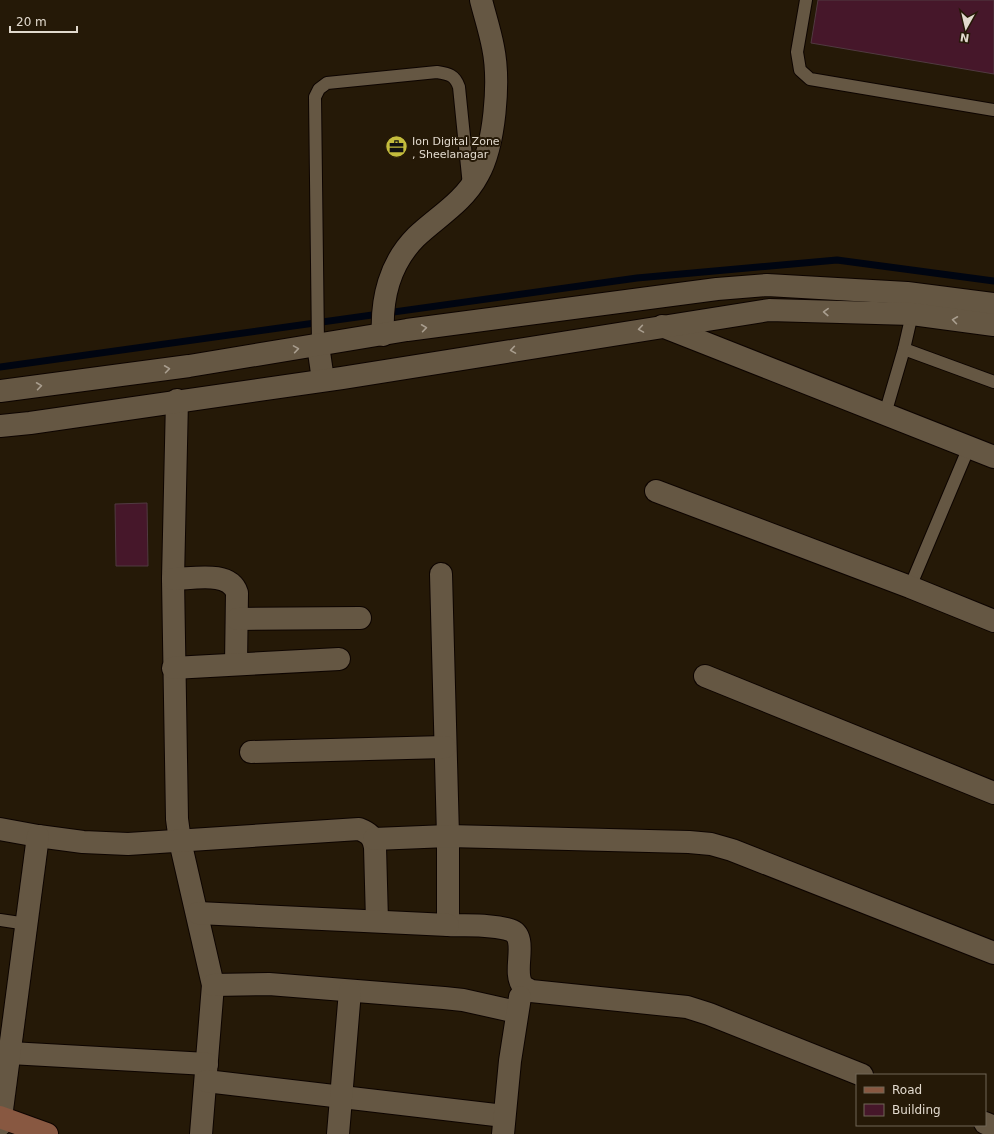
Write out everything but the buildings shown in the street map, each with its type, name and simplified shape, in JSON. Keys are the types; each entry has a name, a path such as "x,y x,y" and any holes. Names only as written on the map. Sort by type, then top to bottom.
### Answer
{"main road":[{"path":"1,1120 47,1134"}],"street":[{"path":"383,321 389,282 403,252 416,237 454,205 469,188 478,175 487,152 491,137 497,81 494,48 481,0"},
{"path":"0,391 188,366 318,339 383,321 767,285 907,293 994,304"},
{"path":"0,426 30,423 177,400 324,380 769,310 912,314 994,325"},
{"path":"662,326 994,457"},
{"path":"318,339 324,380"},
{"path":"177,400 173,579 173,668 176,799 180,841 198,913 213,985 201,1134"},
{"path":"656,491 910,587 994,621"},
{"path":"441,574 448,836 448,925"},
{"path":"173,579 218,578 229,580 235,585 237,592 236,664"},
{"path":"237,619 360,618"},
{"path":"173,668 340,659"},
{"path":"705,676 994,793"},
{"path":"251,752 445,747"},
{"path":"0,829 83,842 128,844 359,829 369,833 374,839 377,921"},
{"path":"1,1120 28,924 38,836"},
{"path":"374,839 448,836 689,842 711,844 739,853 994,953"},
{"path":"198,913 498,927 512,930 517,935 520,943 518,975 523,986 531,991 687,1007 709,1014 859,1074"},
{"path":"213,985 269,984 463,1000 517,1012"},
{"path":"10,1053 206,1073 503,1125 517,1012 523,986"},
{"path":"338,1134 350,991"}],"lane":[{"path":"806,0 798,52 800,70 810,79 994,110"},
{"path":"318,339 315,97 319,89 327,83 437,72 448,74 456,78 459,86 469,188"},
{"path":"885,414 904,349 912,314"},
{"path":"904,349 994,382"},
{"path":"910,587 969,447"},
{"path":"0,920 28,924"}],"waterway":[{"path":"0,367 637,278 837,260 994,281"}],"place":[{"name":"Ion Digital Zone , Sheelanagar","path":"397,147"}]}
